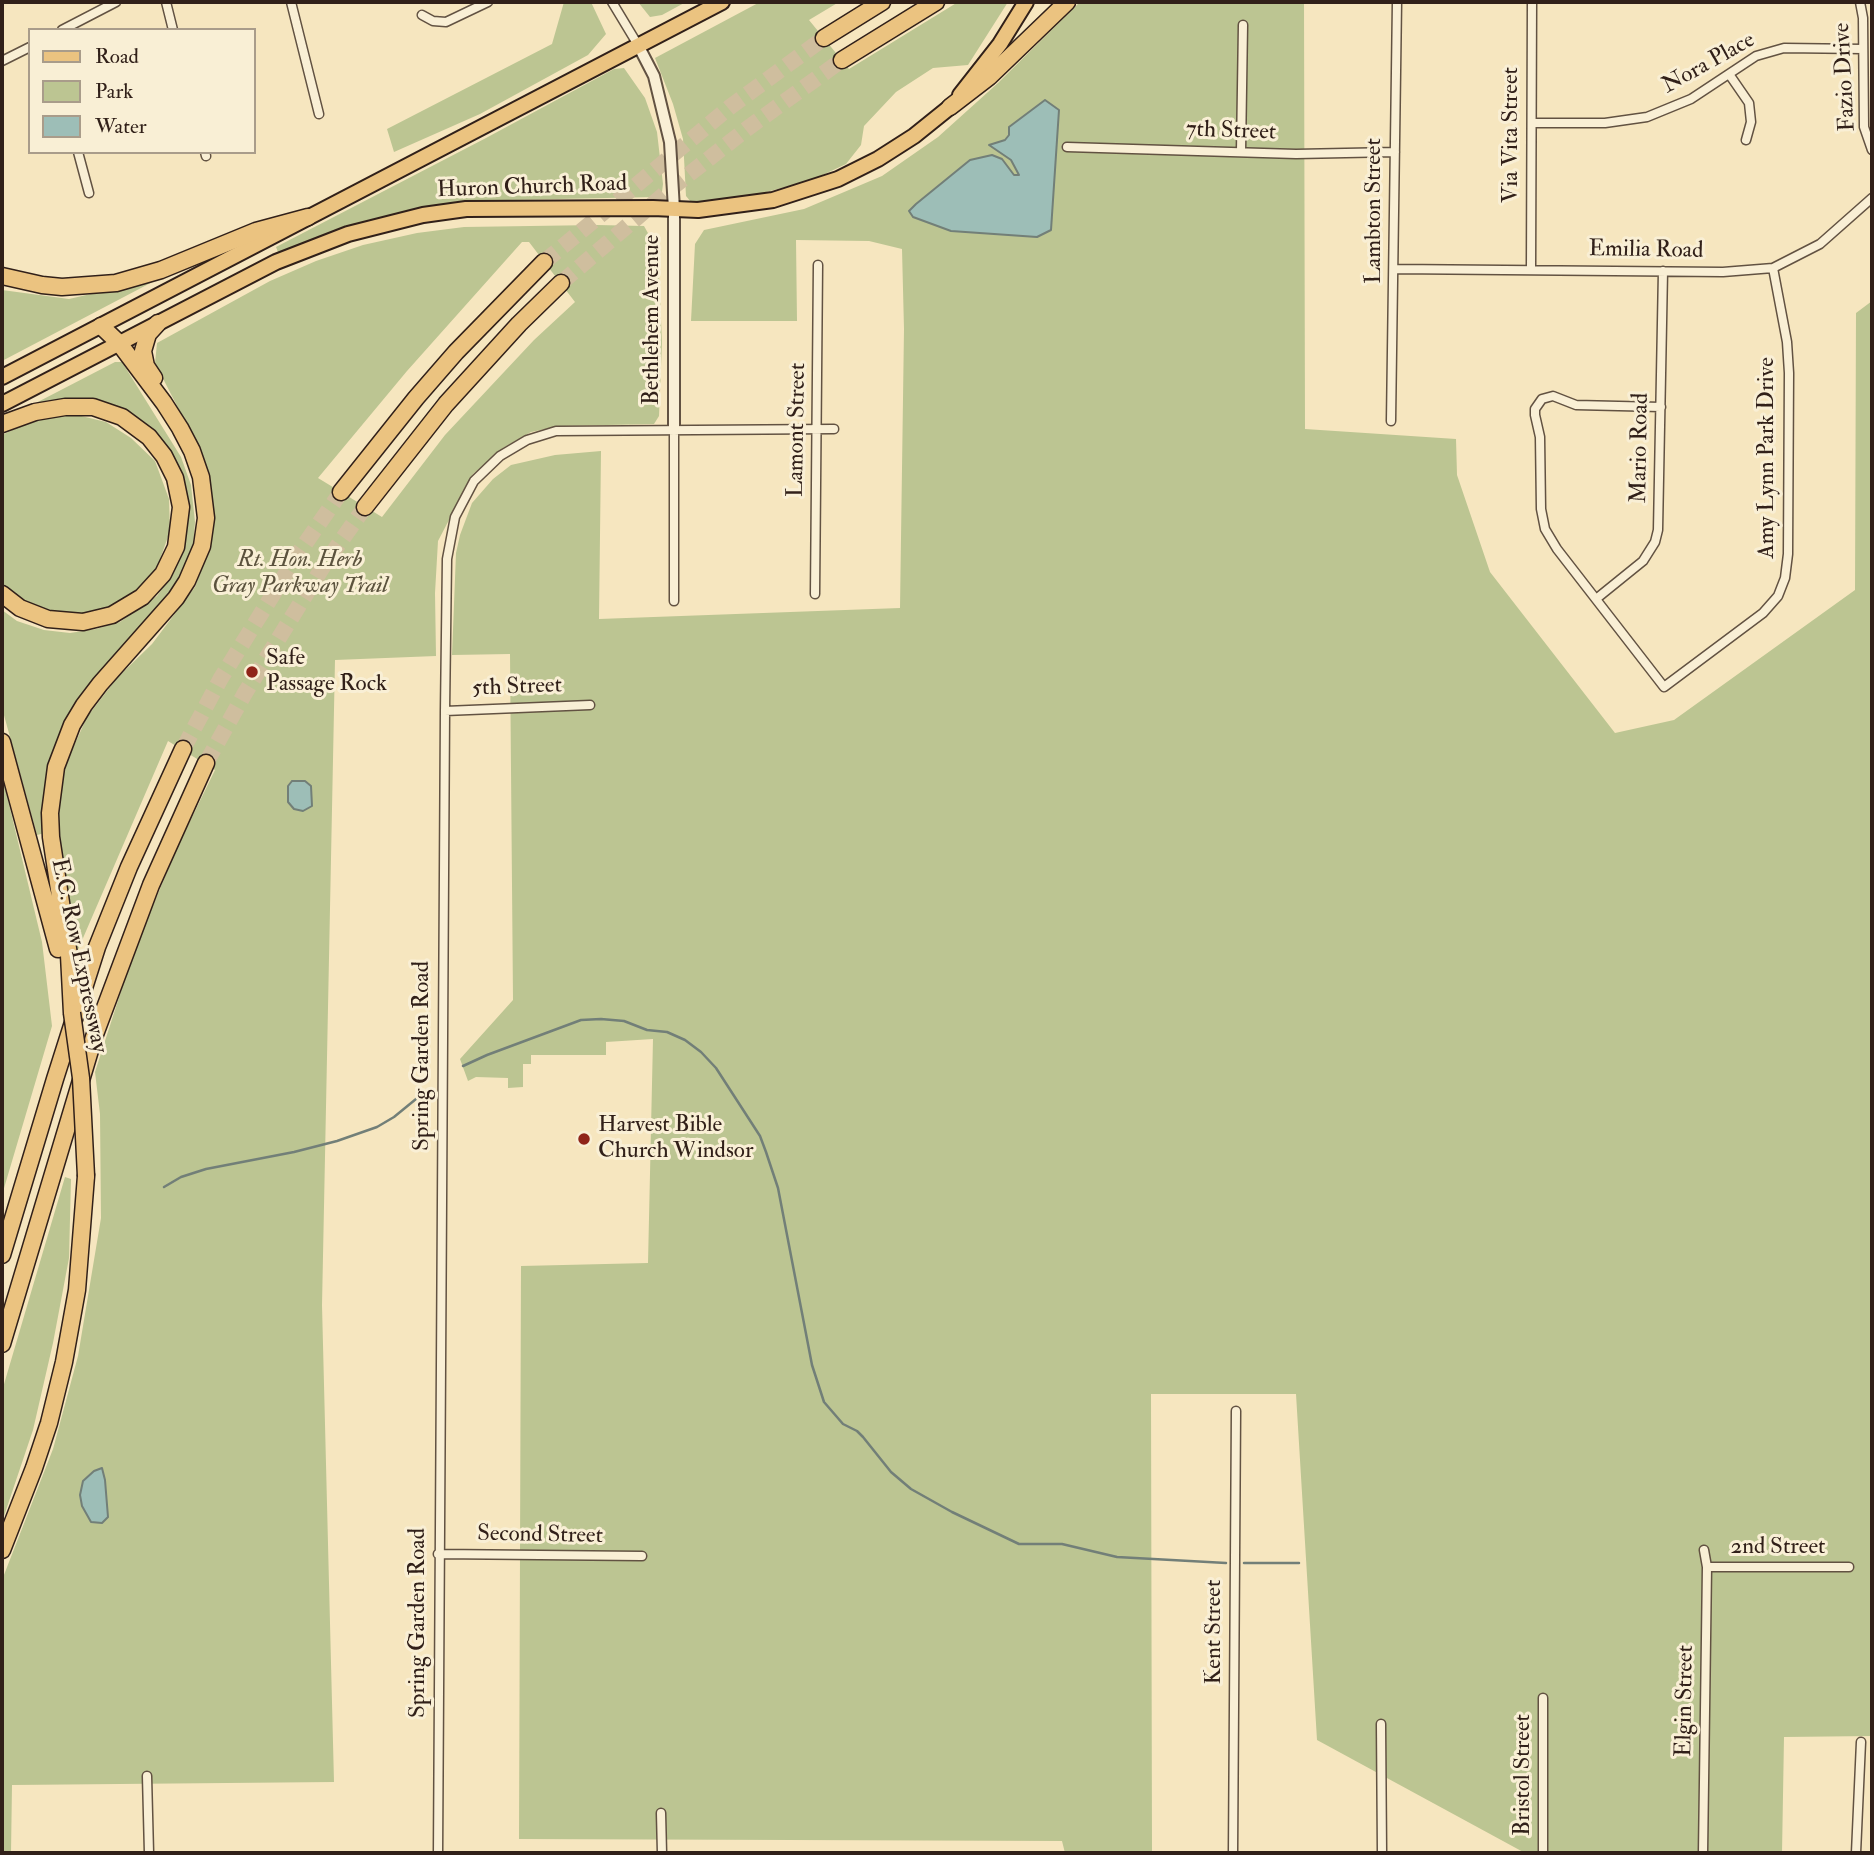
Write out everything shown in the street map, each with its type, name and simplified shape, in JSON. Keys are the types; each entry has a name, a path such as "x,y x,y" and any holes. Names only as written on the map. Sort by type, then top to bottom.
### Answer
{"highway":[{"path":"824,38 882,2"},
{"path":"842,60 936,2"},
{"path":"950,107 989,77 1066,2"},
{"path":"2,276 62,287 116,283 161,270 256,231 308,217"},
{"path":"341,492 456,352 544,262"},
{"path":"365,507 446,404 561,283"},
{"path":"158,323 146,340 143,356 158,384 164,403"},
{"path":"62,943 50,813 56,767 62,747 72,725 100,684 181,590 198,558 205,532 206,504 197,464 186,439 164,403 119,343 101,326"},
{"path":"2,424 35,412 65,407 93,407 122,417 149,437 164,456 174,478 181,507 176,547 163,574 142,597 111,615 83,622 48,619 20,608 2,594"},
{"name":"E.C. Row Expressway","path":"2,742 62,943 82,1092 86,1176 79,1277 64,1362 49,1423 2,1550"},
{"path":"2,1255 97,947 128,867 183,748"},
{"path":"2,1344 94,1037 147,896 206,763"}],"main road":[{"name":"Huron Church Road","path":"2,377 722,2"},
{"name":"Huron Church Road","path":"2,404 302,251 348,234 448,211 491,208 708,209 752,204 827,183 887,154 950,107 1000,44 1026,2"}],"street":[{"path":"66,28 116,2"},
{"path":"166,2 172,28"},
{"path":"291,2 319,114"},
{"path":"422,15 433,21 446,22 488,2"},
{"path":"612,2 638,45"},
{"name":"Lambton Street","path":"1391,421 1397,2"},
{"name":"Via Vita Street","path":"1531,269 1532,2"},
{"name":"Fazio Drive","path":"1860,2 1864,127 1872,150"},
{"path":"1241,151 1243,25"},
{"name":"Bethlehem Avenue","path":"638,45 654,76 667,121 672,156 674,601"},
{"path":"2,61 28,48"},
{"name":"Nora Place","path":"1532,123 1612,122 1647,117 1691,99 1756,56 1784,48 1863,49"},
{"path":"1729,74 1749,103 1751,122 1745,140"},
{"name":"7th Street","path":"1066,147 1296,154 1395,152"},
{"path":"79,154 89,193"},
{"name":"Emilia Road","path":"1395,269 1739,272 1773,268 1821,244 1872,198"},
{"name":"Lamont Street","path":"815,594 818,265"},
{"name":"Amy Lynn Park Drive","path":"1661,407 1576,405 1553,397 1542,400 1535,409 1540,436 1542,520 1557,549 1664,687 1763,613 1778,596 1785,578 1788,554 1789,373 1787,342 1773,268"},
{"name":"Mario Road","path":"1596,599 1636,569 1655,542 1659,518 1663,271"},
{"name":"Spring Garden Road","path":"438,1853 445,711 449,540 455,517 474,481 500,456 513,447 556,431 834,429"},
{"name":"5th Street","path":"445,711 590,705"},
{"name":"Kent Street","path":"1233,1853 1236,1411"},
{"name":"Elgin Street","path":"1703,1853 1707,1567 1704,1550"},
{"name":"Second Street","path":"438,1554 642,1556"},
{"name":"2nd Street","path":"1707,1567 1849,1567"},
{"name":"Bristol Street","path":"1543,1853 1544,1698"},
{"path":"1381,1724 1382,1853"},
{"path":"1856,1853 1861,1742"},
{"path":"147,1776 149,1853"},
{"path":"661,1813 662,1853"}],"green space":[{"path":"564,2 591,2 606,34 588,55 480,114 394,152 387,129 552,44"},
{"path":"638,2 686,2 662,15 650,17"},
{"path":"760,2 839,2 809,20 849,69 958,2 1008,2 968,65 933,68 896,92 864,126 861,145 846,164 812,180 751,196 691,202 686,196 683,139 655,58"},
{"path":"1080,2 1304,2 1305,429 1456,439 1457,475 1490,572 1615,733 1674,720 1855,590 1856,313 1872,301 1872,1736 1784,1737 1782,1853 1525,1853 1317,1740 1296,1394 1151,1394 1152,1853 1065,1853 1062,1841 519,1839 521,1266 648,1263 653,1039 606,1042 606,1055 531,1055 531,1064 523,1064 523,1087 508,1088 508,1078 476,1077 468,1081 460,1059 513,1000 510,654 452,655 456,553 460,535 472,503 493,479 511,465 555,455 601,451 599,619 900,608 904,329 902,249 869,241 796,240 797,321 691,321 695,244 704,230 804,209 882,176 938,137 998,83"},
{"path":"624,68 645,98 657,132 663,184 662,192 656,197 459,201 368,220 278,252 276,247 614,69"},
{"name":"Rt. Hon. Herb Gray Parkway Trail","path":"644,226 658,251 662,342 659,416 654,424 560,426 531,432 503,448 473,474 438,541 436,656 335,660 322,1305 334,1782 12,1785 11,1853 2,1853 2,1580 53,1449 78,1356 101,1218 100,1114 95,1072 134,951 177,848 215,770 168,741 77,952 59,850 58,818 64,768 87,717 117,678 152,644 195,587 210,547 211,491 194,439 155,363 157,343 270,281 316,261 363,245 417,233 464,227","holes":["522,242 529,242 575,302 534,340 445,435 382,517 318,478 407,371"]},
{"path":"160,278 2,361 2,290 69,299"},
{"path":"115,362 122,362 181,457 191,485 195,522 193,547 181,580 80,699 45,833 37,835 2,708 2,610 17,621 44,630 70,633 120,622 157,596 174,572 184,543 183,484 123,411 32,405"},
{"path":"73,414 106,422 131,438 155,461 169,499 170,531 158,565 142,589 118,605 84,616 44,613 16,599 2,585 2,435 32,421"},
{"path":"2,775 42,942 52,1026 2,1195"},
{"path":"65,1177 71,1179 69,1258 33,1430 2,1522 2,1391"}],"water":[{"path":"1045,100 1059,110 1051,230 1037,237 951,231 913,217 909,211 916,204 970,160 992,155 1002,159 1014,175 1019,175 1011,160 989,145 1005,140 1009,135 1009,127"},
{"path":"292,781 305,781 311,786 312,806 303,811 294,809 288,802 288,786"},
{"path":"102,1468 108,1517 102,1523 91,1522 82,1506 80,1495 83,1481"}],"waterway":[{"path":"463,1066 581,1020 624,1021 647,1030 667,1032 685,1040 716,1068 760,1136 778,1188 812,1365 824,1402 843,1424 863,1437 891,1472 911,1489 1019,1544 1062,1544 1117,1557 1226,1563"},
{"path":"164,1187 181,1177 206,1169 294,1152 377,1127 427,1090"},
{"path":"1244,1563 1299,1563"}],"tunnel":[{"path":"544,262 730,107 824,38"},
{"path":"561,283 669,190 748,128 842,60"},
{"path":"183,749 221,678 300,551 341,492"},
{"path":"206,763 245,693 324,565 365,507"}],"place":[{"name":"Safe Passage Rock","path":"252,672"},
{"name":"Harvest Bible Church Windsor","path":"584,1139"}]}
